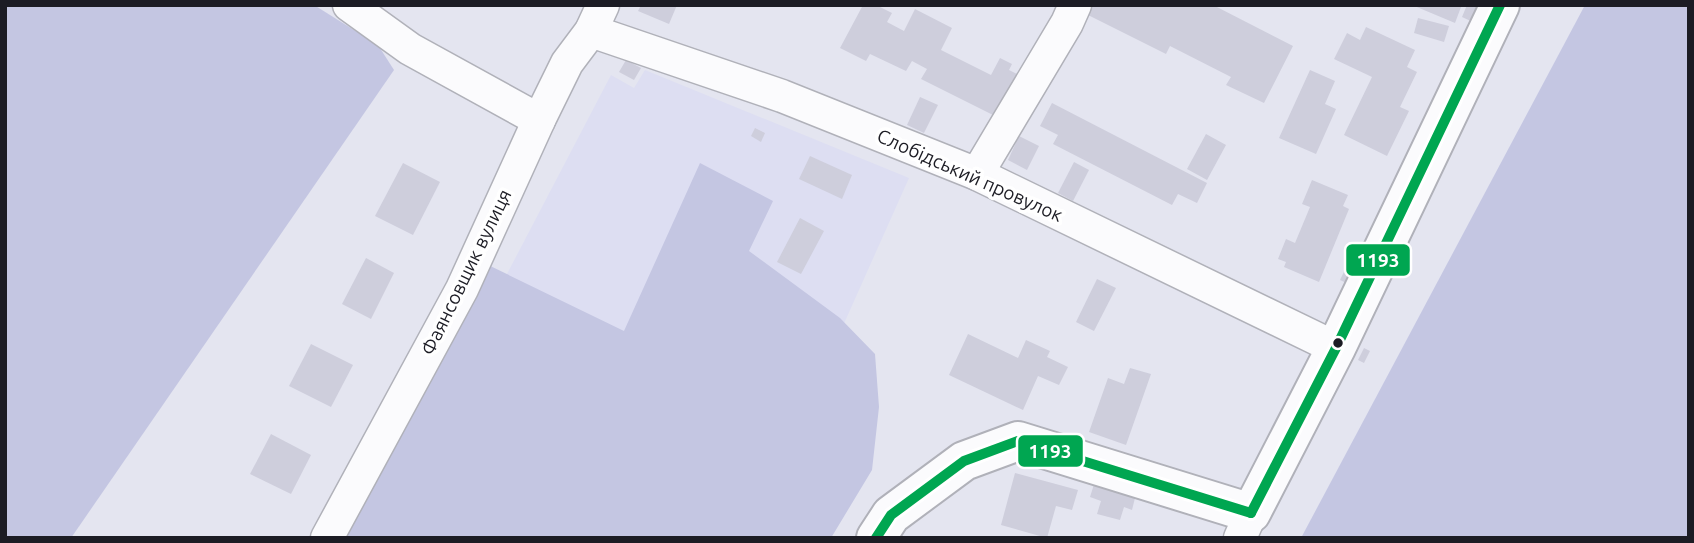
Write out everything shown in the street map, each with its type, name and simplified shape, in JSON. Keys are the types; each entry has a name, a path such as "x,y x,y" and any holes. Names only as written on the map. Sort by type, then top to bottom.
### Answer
{"street":[{"path":"349,5 410,49 539,120"},
{"path":"977,174 1067,23 1075,5"},
{"path":"884,526 964,461 1018,441 1246,526 1336,348 1500,5"},
{"name":"Фаянсовщик вулиця","path":"327,538 462,289 539,120 568,63 597,18"},
{"name":"Слобідський провулок","path":"597,18 977,174 1336,348"}],"shaded area":[{"path":"5,5 314,5 378,45 394,70 71,538 5,538"},
{"path":"1585,5 1689,5 1689,538 1301,538"},
{"path":"645,70 909,178 775,478 473,339 611,75 634,88"},
{"path":"700,163 773,201 749,251 840,318 875,354 879,407 872,470 831,538 329,538 482,262 624,331"}],"building":[{"path":"641,5 677,5 669,24 638,11"},
{"path":"863,5 876,5 892,13 887,22 904,31 915,9 952,28 941,50 991,75 1000,58 1012,64 1009,70 1023,77 1001,119 921,79 927,69 912,61 906,71 870,54 866,61 840,48"},
{"path":"1093,5 1213,5 1293,46 1264,103 1226,85 1231,77 1170,46 1166,54 1088,15"},
{"path":"1412,5 1457,5 1461,7 1455,23"},
{"path":"1467,5 1483,5 1475,23 1462,17"},
{"path":"1418,18 1449,26 1444,42 1414,33"},
{"path":"1366,27 1415,50 1407,67 1417,72 1400,107 1409,111 1387,156 1344,135 1372,77 1334,59 1347,33 1360,40"},
{"path":"626,60 641,68 634,80 619,72"},
{"path":"1310,70 1335,81 1325,104 1336,109 1316,154 1279,138"},
{"path":"920,97 938,105 924,133 907,125"},
{"path":"1052,103 1207,183 1197,203 1178,194 1172,205 1053,144 1058,135 1040,126"},
{"path":"755,128 765,133 761,142 751,136"},
{"path":"1206,134 1226,145 1207,180 1187,169"},
{"path":"1019,136 1039,146 1027,170 1008,160"},
{"path":"810,156 852,175 842,199 799,179"},
{"path":"1074,162 1089,170 1073,201 1058,193"},
{"path":"403,163 440,182 413,235 375,216"},
{"path":"1312,180 1348,195 1343,206 1349,209 1319,282 1284,267 1286,262 1278,259 1286,239 1295,243 1310,207 1302,204"},
{"path":"800,218 824,231 801,274 777,262"},
{"path":"1355,249 1366,254 1351,285 1340,280"},
{"path":"366,258 394,273 371,319 342,304"},
{"path":"1097,279 1116,288 1094,331 1076,322"},
{"path":"968,334 1018,358 1026,340 1050,351 1047,357 1068,367 1059,385 1038,376 1023,410 949,375"},
{"path":"311,344 353,365 331,407 289,386"},
{"path":"1364,348 1370,351 1364,363 1358,360"},
{"path":"1130,368 1151,374 1126,445 1089,432 1108,378 1124,384"},
{"path":"271,434 311,455 291,494 250,474"},
{"path":"1015,473 1078,490 1072,510 1056,506 1047,538 1001,525"},
{"path":"1096,478 1137,490 1132,510 1124,507 1120,520 1097,514 1101,501 1090,497"}],"transit line":[{"name":"1193","path":"1251,513 1336,348 1500,5"},
{"name":"1193","path":"876,538 891,515 964,461 1018,441 1251,513"}]}
